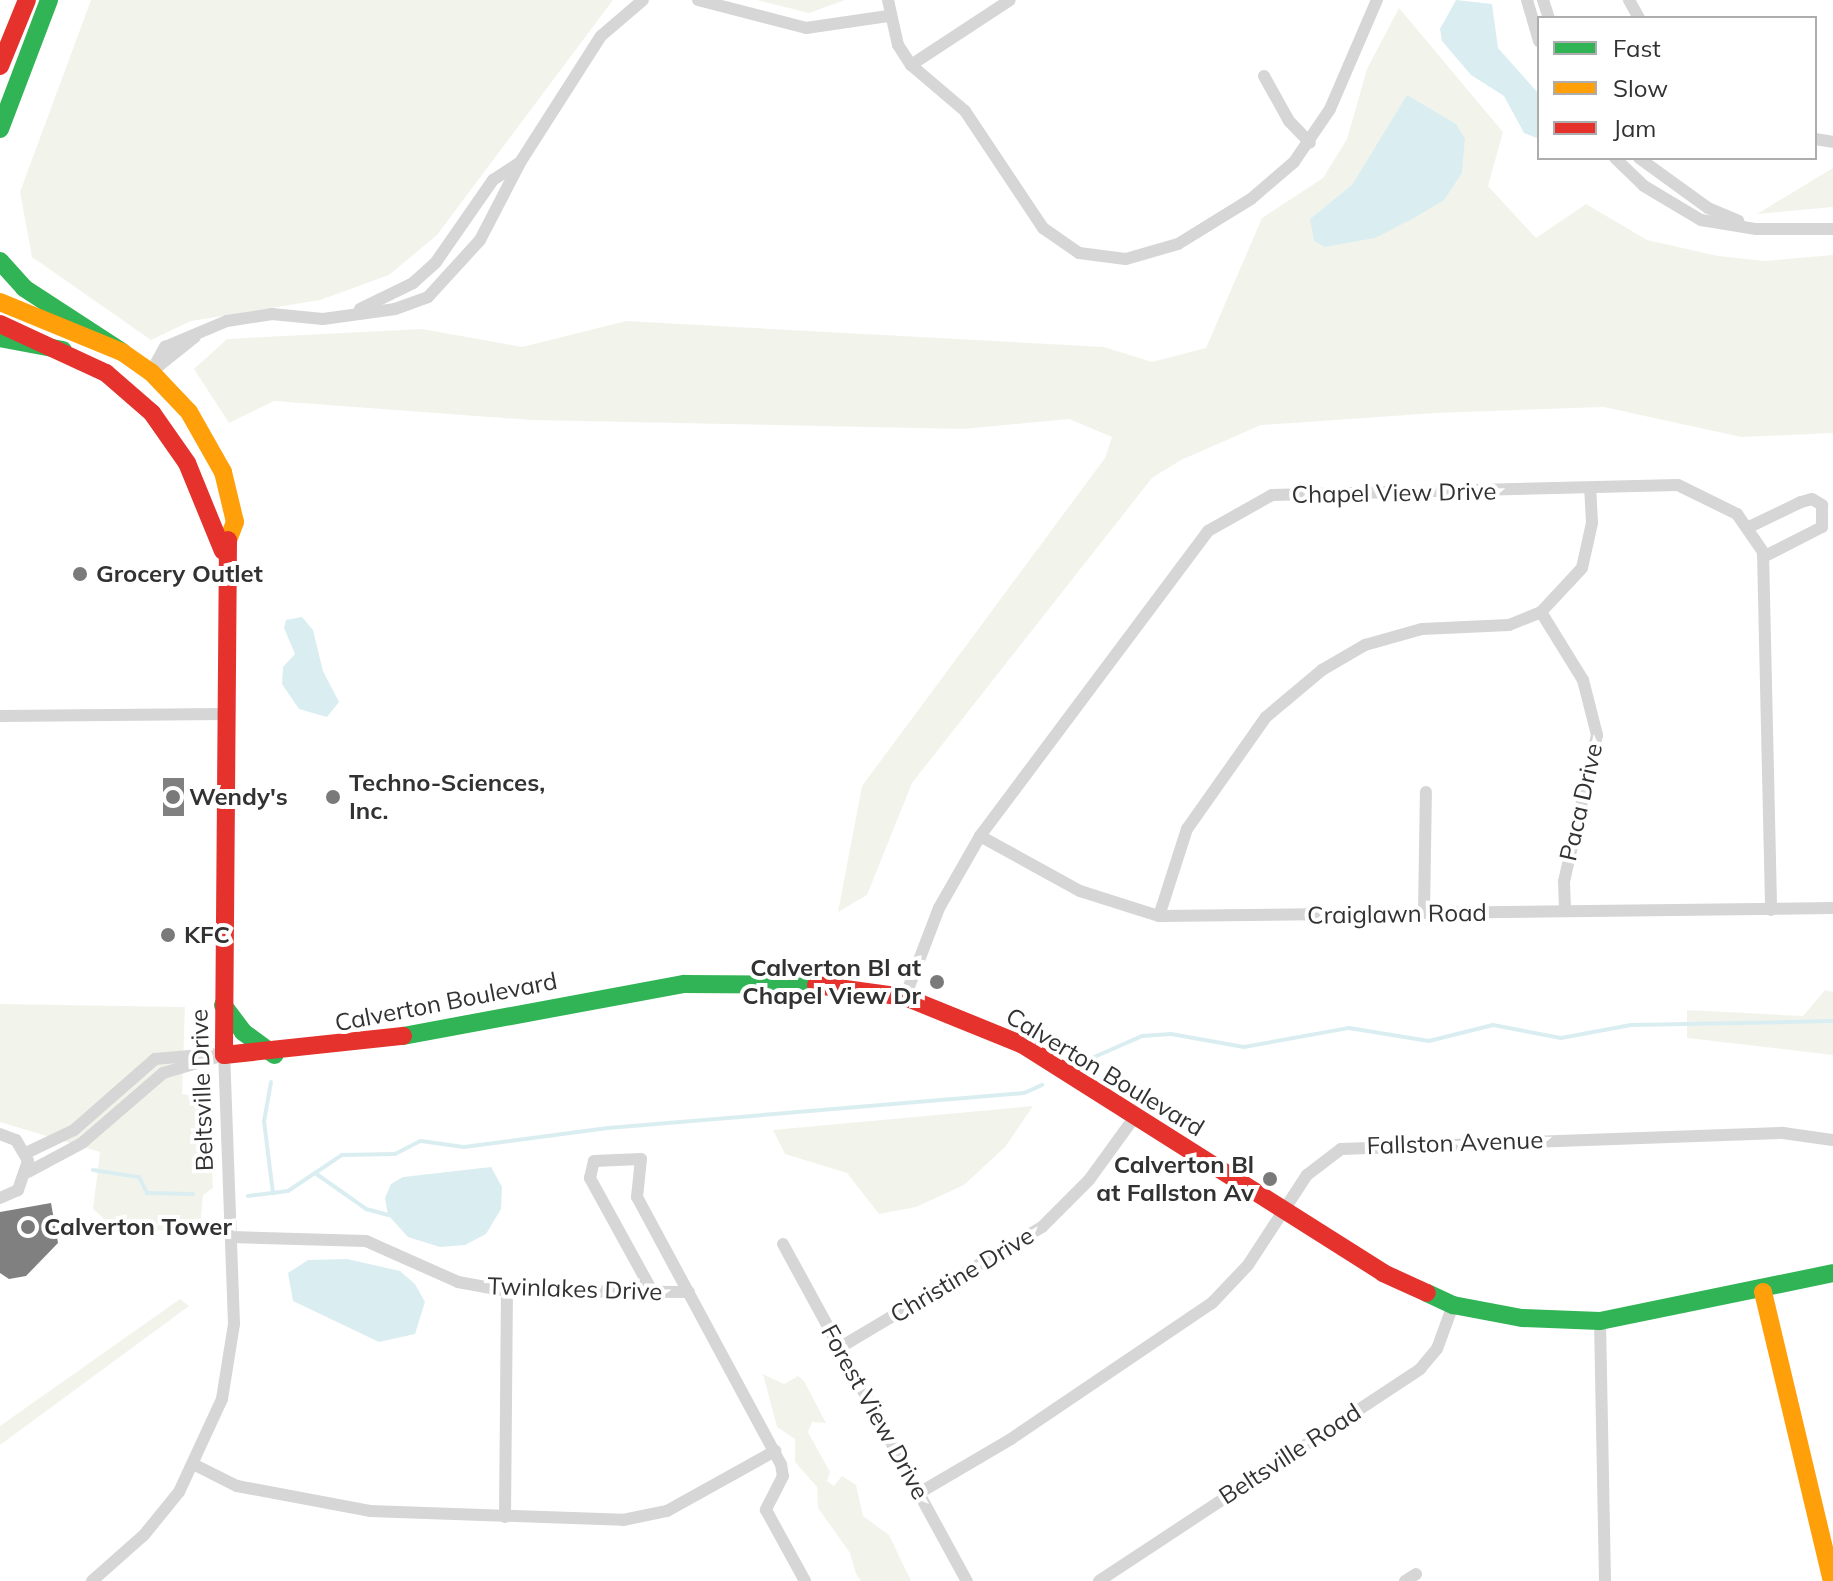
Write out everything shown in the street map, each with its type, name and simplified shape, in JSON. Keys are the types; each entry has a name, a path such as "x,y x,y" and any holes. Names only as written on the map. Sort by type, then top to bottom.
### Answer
{"street":[{"path":"0,66 27,0"},
{"path":"0,137 2,123 49,0"},
{"path":"151,372 200,333 251,316 341,316 418,301 450,274 507,190 521,161 601,36 643,0"},
{"path":"698,0 806,28 888,16"},
{"path":"888,0 888,16 911,65 965,111 1043,228 1079,253 1104,259 1142,258 1178,244 1273,182 1310,143 1377,0"},
{"path":"911,65 1010,0"},
{"path":"1527,0 1537,34"},
{"path":"1264,76 1289,121 1310,143"},
{"path":"1617,160 1644,186 1701,220 1756,229 1833,229"},
{"path":"1642,160 1708,208 1756,229"},
{"path":"1653,160 1656,171"},
{"path":"341,316 386,299 436,262 493,180 521,161"},
{"path":"1644,186 1656,171"},
{"path":"0,261 24,288 122,352"},
{"path":"436,262 450,274"},
{"name":"Beltsville Drive","path":"0,302 122,352 151,372 189,412 223,472 235,522 223,551"},
{"name":"Beltsville Drive","path":"0,324 63,350 106,373 152,413 184,456 223,551 223,1005 232,1350 222,1399 195,1465 144,1535 92,1581"},
{"path":"0,338 63,350"},
{"name":"Chapel View Drive","path":"905,997 939,908 980,836 1208,531 1249,504 1287,494 1590,490 1678,485 1737,514 1763,557 1771,910"},
{"path":"1159,916 1187,829 1245,743 1293,692 1342,656 1393,636 1509,625 1541,612 1582,568 1592,523 1590,490"},
{"path":"1747,528 1801,502 1812,499 1822,505 1822,527 1763,557"},
{"name":"Paca Drive","path":"1541,612 1578,669 1597,735 1564,881 1565,910"},
{"path":"0,716 223,714"},
{"path":"1424,913 1426,792"},
{"name":"Craiglawn Road","path":"980,836 1080,891 1159,916 1833,908"},
{"name":"Calverton Boulevard","path":"224,1055 275,1055 684,984 815,981 905,997 1023,1045 1383,1273 1453,1305 1522,1318 1600,1321 1763,1292 1833,1273"},
{"path":"223,1005 243,1032 275,1055"},
{"path":"26,1153 74,1130 155,1059 172,1053 224,1055"},
{"path":"0,1198 18,1190 28,1172 82,1143 163,1073 224,1055"},
{"path":"115,1096 126,1107"},
{"name":"Christine Drive","path":"839,1348 1042,1227 1089,1180 1136,1115"},
{"name":"Fallston Avenue","path":"919,1493 1203,1310 1248,1265 1317,1164 1354,1146 1783,1133 1833,1140"},
{"path":"0,1134 26,1153 28,1172"},
{"path":"652,1291 590,1178 594,1161 641,1159 637,1197 775,1451 783,1476 766,1510 805,1581"},
{"name":"Twinlakes Drive","path":"231,1237 366,1241 458,1282 507,1291 689,1292"},
{"name":"Forest View Drive","path":"783,1244 967,1581"},
{"path":"505,1517 507,1291"},
{"path":"1763,1292 1832,1581"},
{"name":"Beltsville Road","path":"1099,1581 1420,1369 1437,1349 1453,1305"},
{"path":"1600,1321 1605,1581"},
{"path":"195,1465 237,1486 399,1514 651,1516 775,1451"}],"shaded area":[{"path":"91,0 613,0 437,235 389,275 320,300 191,321 151,340 32,257 20,192"},
{"path":"757,0 845,0 809,13"},
{"path":"1456,0 1492,4 1498,48 1537,92 1537,138 1524,133 1504,96 1471,75 1442,41 1440,29"},
{"path":"1399,8 1503,132 1488,186 1536,238 1586,204 1647,240 1718,256 1765,261 1833,255 1833,433 1741,437 1604,407 1436,413 1261,425 1181,460 1152,478 912,783 867,895 838,912 862,786 1105,458 1112,437 1069,419 964,429 532,420 274,401 229,423 194,369 227,339 422,329 522,347 626,321 1104,347 1152,362 1206,348 1262,218 1323,178 1347,139 1367,69"},
{"path":"1407,95 1456,124 1465,139 1462,173 1444,200 1375,238 1325,247 1314,241 1310,219 1352,185"},
{"path":"1833,168 1833,207 1757,214"},
{"path":"302,617 313,630 323,671 339,702 327,717 299,709 282,684 283,667 295,654 284,628 286,620"},
{"path":"1825,990 1833,992 1833,1055 1687,1038 1687,1010 1803,1016"},
{"path":"0,1004 185,1007 182,1094 208,1098 213,1188 203,1195 200,1228 120,1233 93,1209 100,1152 0,1122"},
{"path":"1033,1106 1005,1147 964,1185 916,1207 879,1214 847,1173 785,1154 773,1130"},
{"path":"491,1167 502,1187 501,1209 486,1234 465,1245 440,1247 408,1237 388,1215 385,1198 391,1184 403,1177"},
{"path":"347,1259 400,1271 415,1284 425,1302 415,1334 379,1342 293,1301 288,1273 308,1260"},
{"path":"180,1299 189,1306 0,1445 0,1426"},
{"path":"763,1374 784,1384 798,1376 804,1381 826,1423 812,1422 808,1432 830,1472 827,1481 834,1486 842,1476 856,1485 863,1516 889,1535 911,1581 861,1581 850,1553 818,1508 817,1487 795,1462 795,1439 777,1427"}],"building":[{"name":"Wendy's","path":"163,778 184,778 184,816 163,816"},
{"name":"Calverton Tower","path":"51,1203 58,1243 26,1276 9,1279 0,1273 0,1212"}],"waterway":[{"path":"1092,1058 1142,1036 1171,1034 1244,1047 1349,1028 1429,1041 1493,1025 1561,1038 1631,1025 1833,1021"},
{"path":"271,1082 264,1121 273,1193"},
{"path":"248,1196 288,1191 342,1155 395,1154 421,1141 464,1147 608,1128 1024,1093 1042,1085"},
{"path":"93,1170 139,1177 147,1193 193,1194"},
{"path":"315,1173 366,1209 388,1215"}],"traffic: fast":[{"path":"0,129 49,0"},
{"path":"0,261 24,288 122,352"},
{"path":"0,338 63,350"},
{"path":"403,1036 684,984 816,985"},
{"path":"223,1005 243,1032 275,1055"},
{"path":"1427,1293 1453,1305 1522,1318 1600,1321 1833,1273"}],"traffic: slow":[{"path":"0,302 122,352 151,372 189,412 223,472 235,522 228,540"},
{"path":"1763,1292 1832,1581"}],"traffic: jam":[{"path":"0,66 27,0"},
{"path":"0,324 106,373 152,413 187,463 223,551"},
{"path":"228,540 224,1055 403,1036"},
{"path":"816,985 905,997 1023,1045 1383,1273 1427,1293"}],"place":[{"name":"Grocery Outlet","path":"80,574"},
{"name":"Wendy's","path":"173,797"},
{"name":"Techno-Sciences, Inc.","path":"333,797"},
{"name":"KFC","path":"168,935"},
{"name":"Calverton Bl at Chapel View Dr","path":"937,982"},
{"name":"Calverton Bl at Fallston Av","path":"1270,1179"},
{"name":"Calverton Tower","path":"28,1227"}]}
